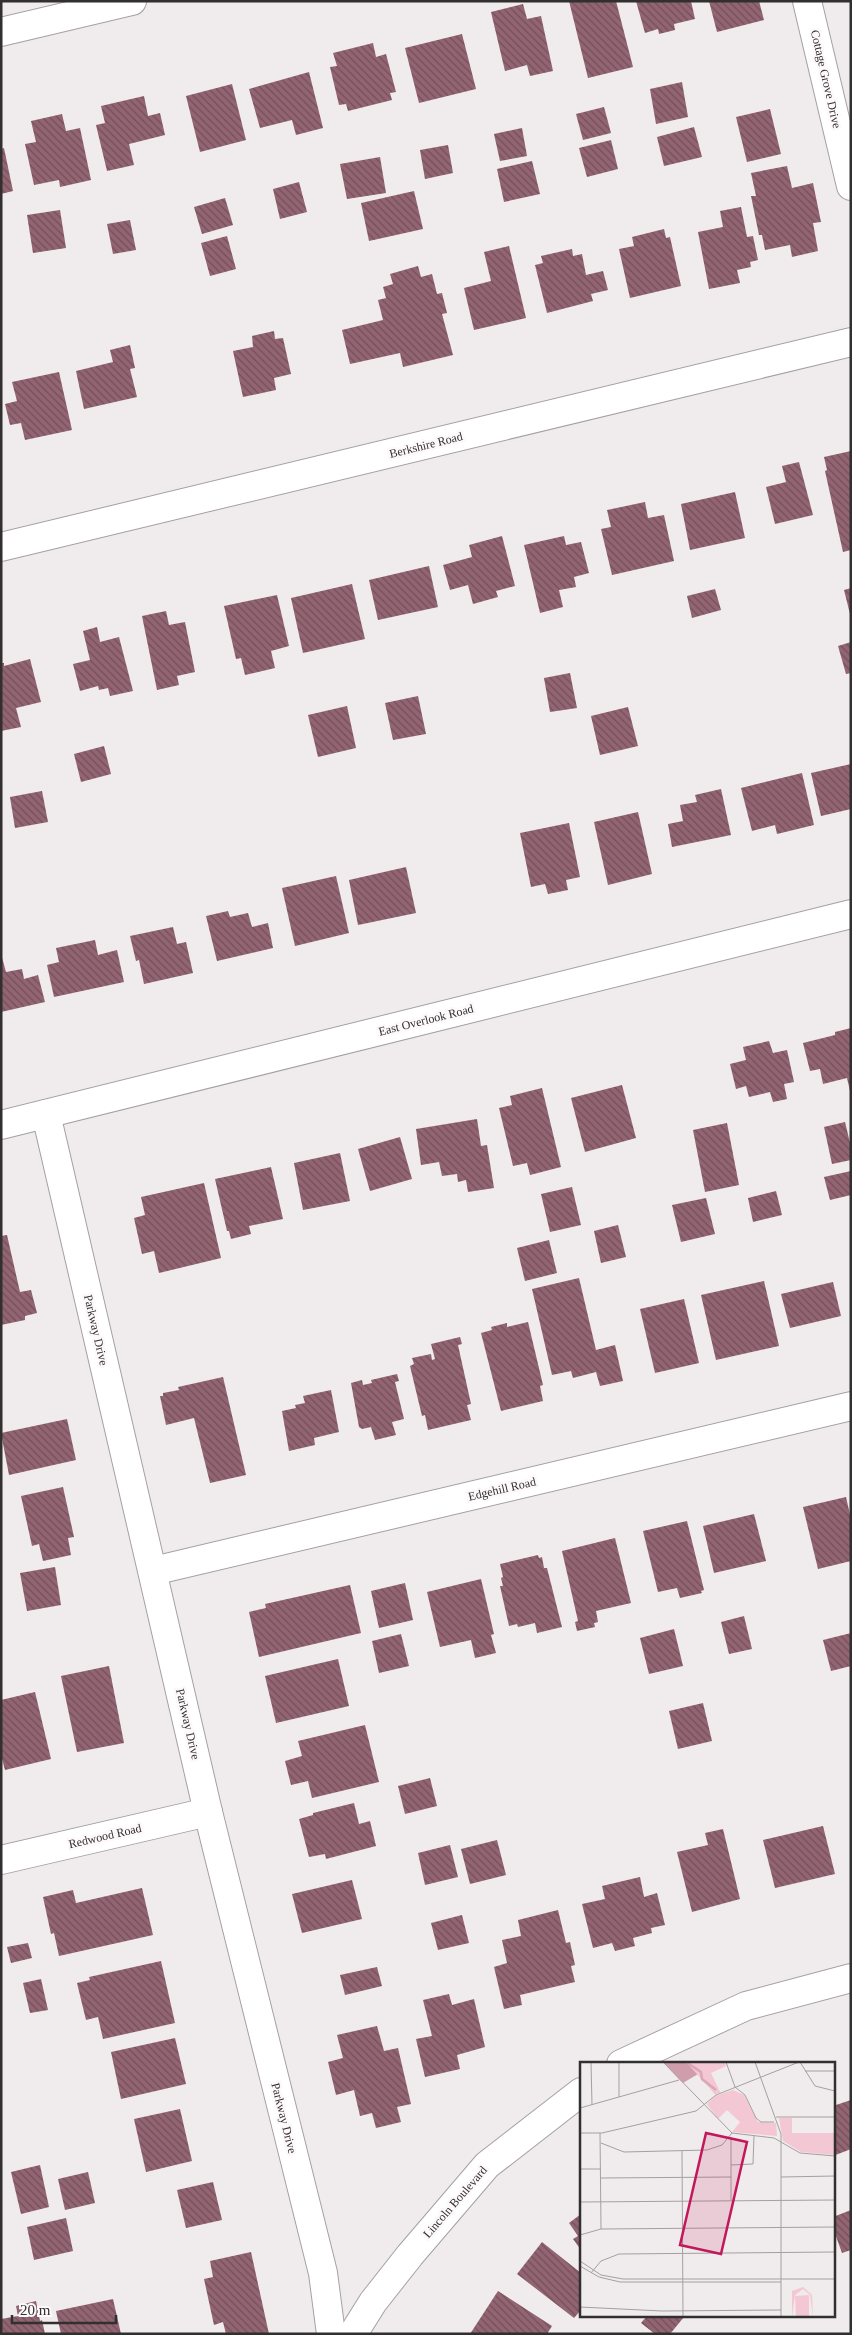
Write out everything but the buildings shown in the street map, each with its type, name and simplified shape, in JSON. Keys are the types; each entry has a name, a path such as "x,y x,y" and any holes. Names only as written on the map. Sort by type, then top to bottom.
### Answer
{"street":[{"path":"1,32 132,1"},
{"name":"Cottage Grove Drive","path":"807,1 851,186"},
{"name":"Berkshire Road","path":"1,547 851,342"},
{"name":"East Overlook Road","path":"1,1125 851,914"},
{"name":"Parkway Drive","path":"46,1114 208,1812 323,2274 331,2334"},
{"name":"Edgehill Road","path":"153,1570 851,1406"},
{"name":"Redwood Road","path":"1,1860 208,1812"},
{"path":"625,2062 746,2006 851,1978"},
{"name":"Lincoln Boulevard","path":"353,2334 373,2302 410,2255 487,2165 580,2093"}]}
